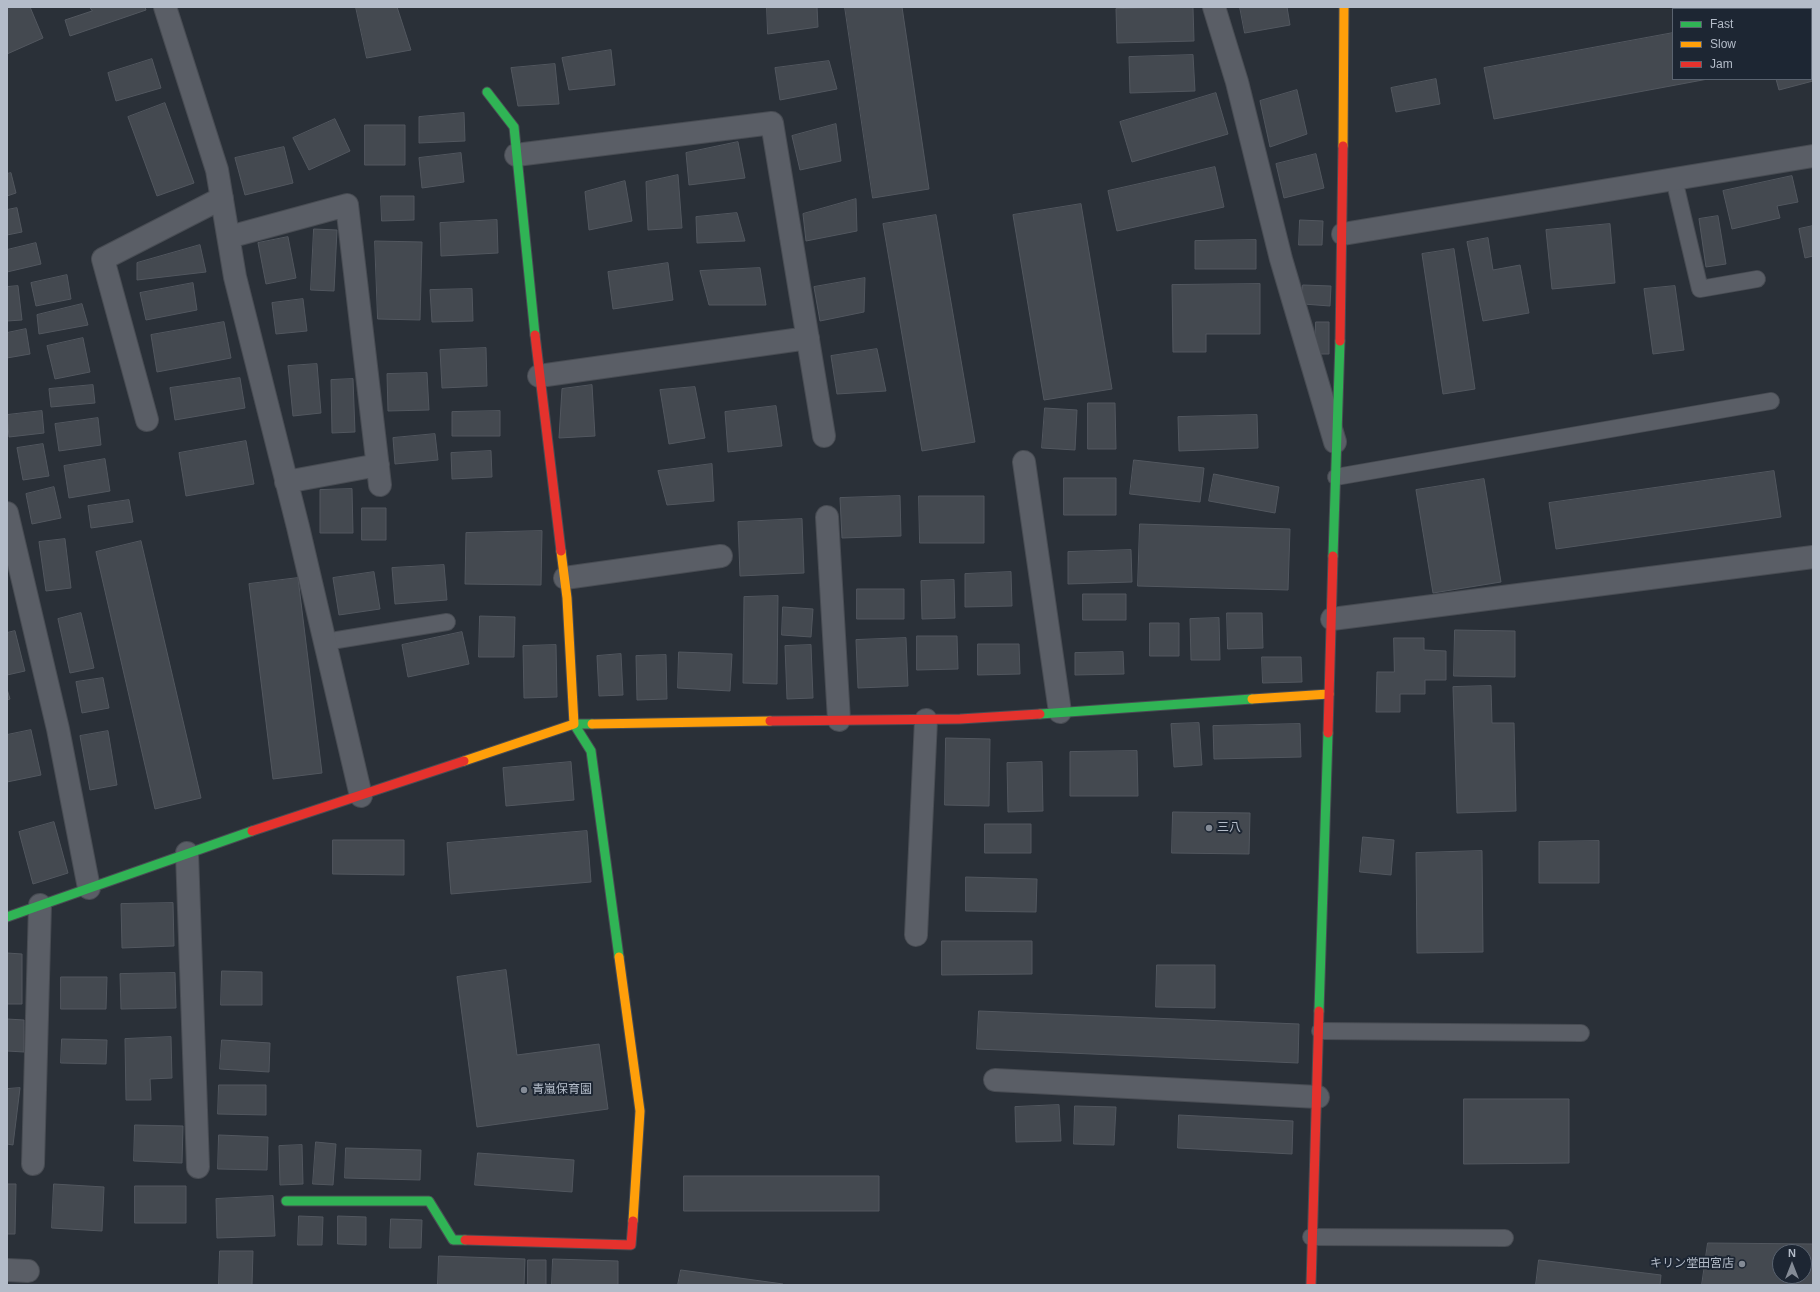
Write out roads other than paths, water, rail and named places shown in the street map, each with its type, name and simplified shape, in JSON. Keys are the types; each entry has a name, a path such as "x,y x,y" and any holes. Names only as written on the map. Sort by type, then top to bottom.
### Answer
{"street":[{"path":"165,7 217,170 235,277 362,796"},
{"path":"1214,7 1237,82 1284,266 1337,447"},
{"path":"1311,1285 1311,1237 1318,1097 1343,234 1344,7"},
{"path":"286,1201 429,1201 453,1240 631,1245 640,1111 591,750 574,724 565,578 539,376 514,127 488,92"},
{"path":"516,156 772,123 824,436"},
{"path":"1343,234 1813,156"},
{"path":"147,420 103,259 222,198"},
{"path":"229,237 347,205 379,475 286,482"},
{"path":"539,376 808,338"},
{"path":"1024,462 1060,712"},
{"path":"7,514 58,728 89,888"},
{"path":"827,516 839,720"},
{"path":"565,578 721,556"},
{"path":"1332,619 1813,557"},
{"path":"7,917 187,853 362,796 574,724 926,720 1329,694"},
{"path":"916,935 926,720"},
{"path":"187,853 198,1167"},
{"path":"33,1164 40,905"},
{"path":"995,1080 1318,1097"}],"lane":[{"path":"1674,179 1700,289 1757,279"},
{"path":"1336,477 1771,401"},
{"path":"325,642 448,622"},
{"path":"1320,1031 1581,1033"},
{"path":"1311,1237 1505,1238"}],"place":[{"name":"三八","path":"1209,828"},
{"name":"青嵐保育園","path":"524,1090"},
{"name":"キリン堂田宮店","path":"1742,1264"}]}
